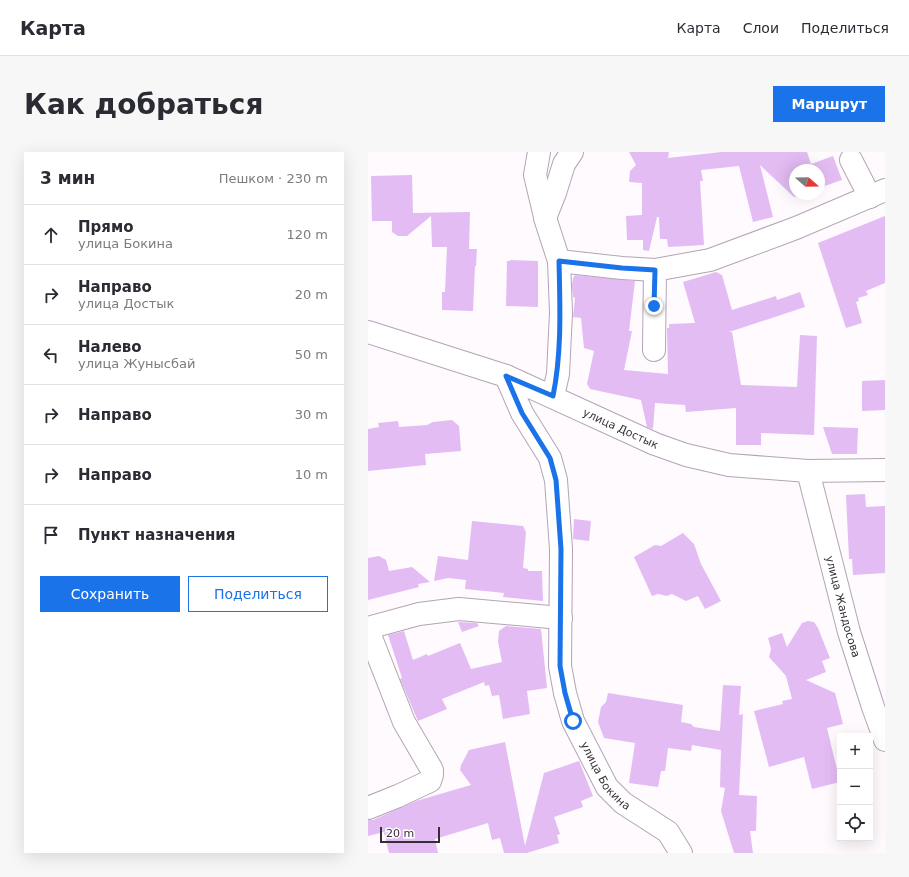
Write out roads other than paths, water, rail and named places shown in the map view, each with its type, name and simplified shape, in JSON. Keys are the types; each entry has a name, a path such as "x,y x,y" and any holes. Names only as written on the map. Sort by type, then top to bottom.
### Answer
{"street":[{"path":"539,152 535,175 545,218 559,261 560,320 558,374 553,396"},
{"path":"545,218 556,193 564,164 572,152"},
{"path":"559,261 655,270 710,260 796,228 877,194 851,160"},
{"path":"654,350 655,270"},
{"name":"улица Достык","path":"368,332 506,376 553,396 655,444 686,456 729,464 808,471 885,470"},
{"name":"улица Бокина","path":"506,376 522,413 550,458 556,480 561,549 562,618 560,666 565,693 573,721 607,787 624,803 668,832 681,853"},
{"name":"улица Жандосова","path":"808,471 849,632 872,707 885,740"},
{"path":"368,808 430,781 432,770 404,722 368,629 419,614 459,609 562,618"}]}
